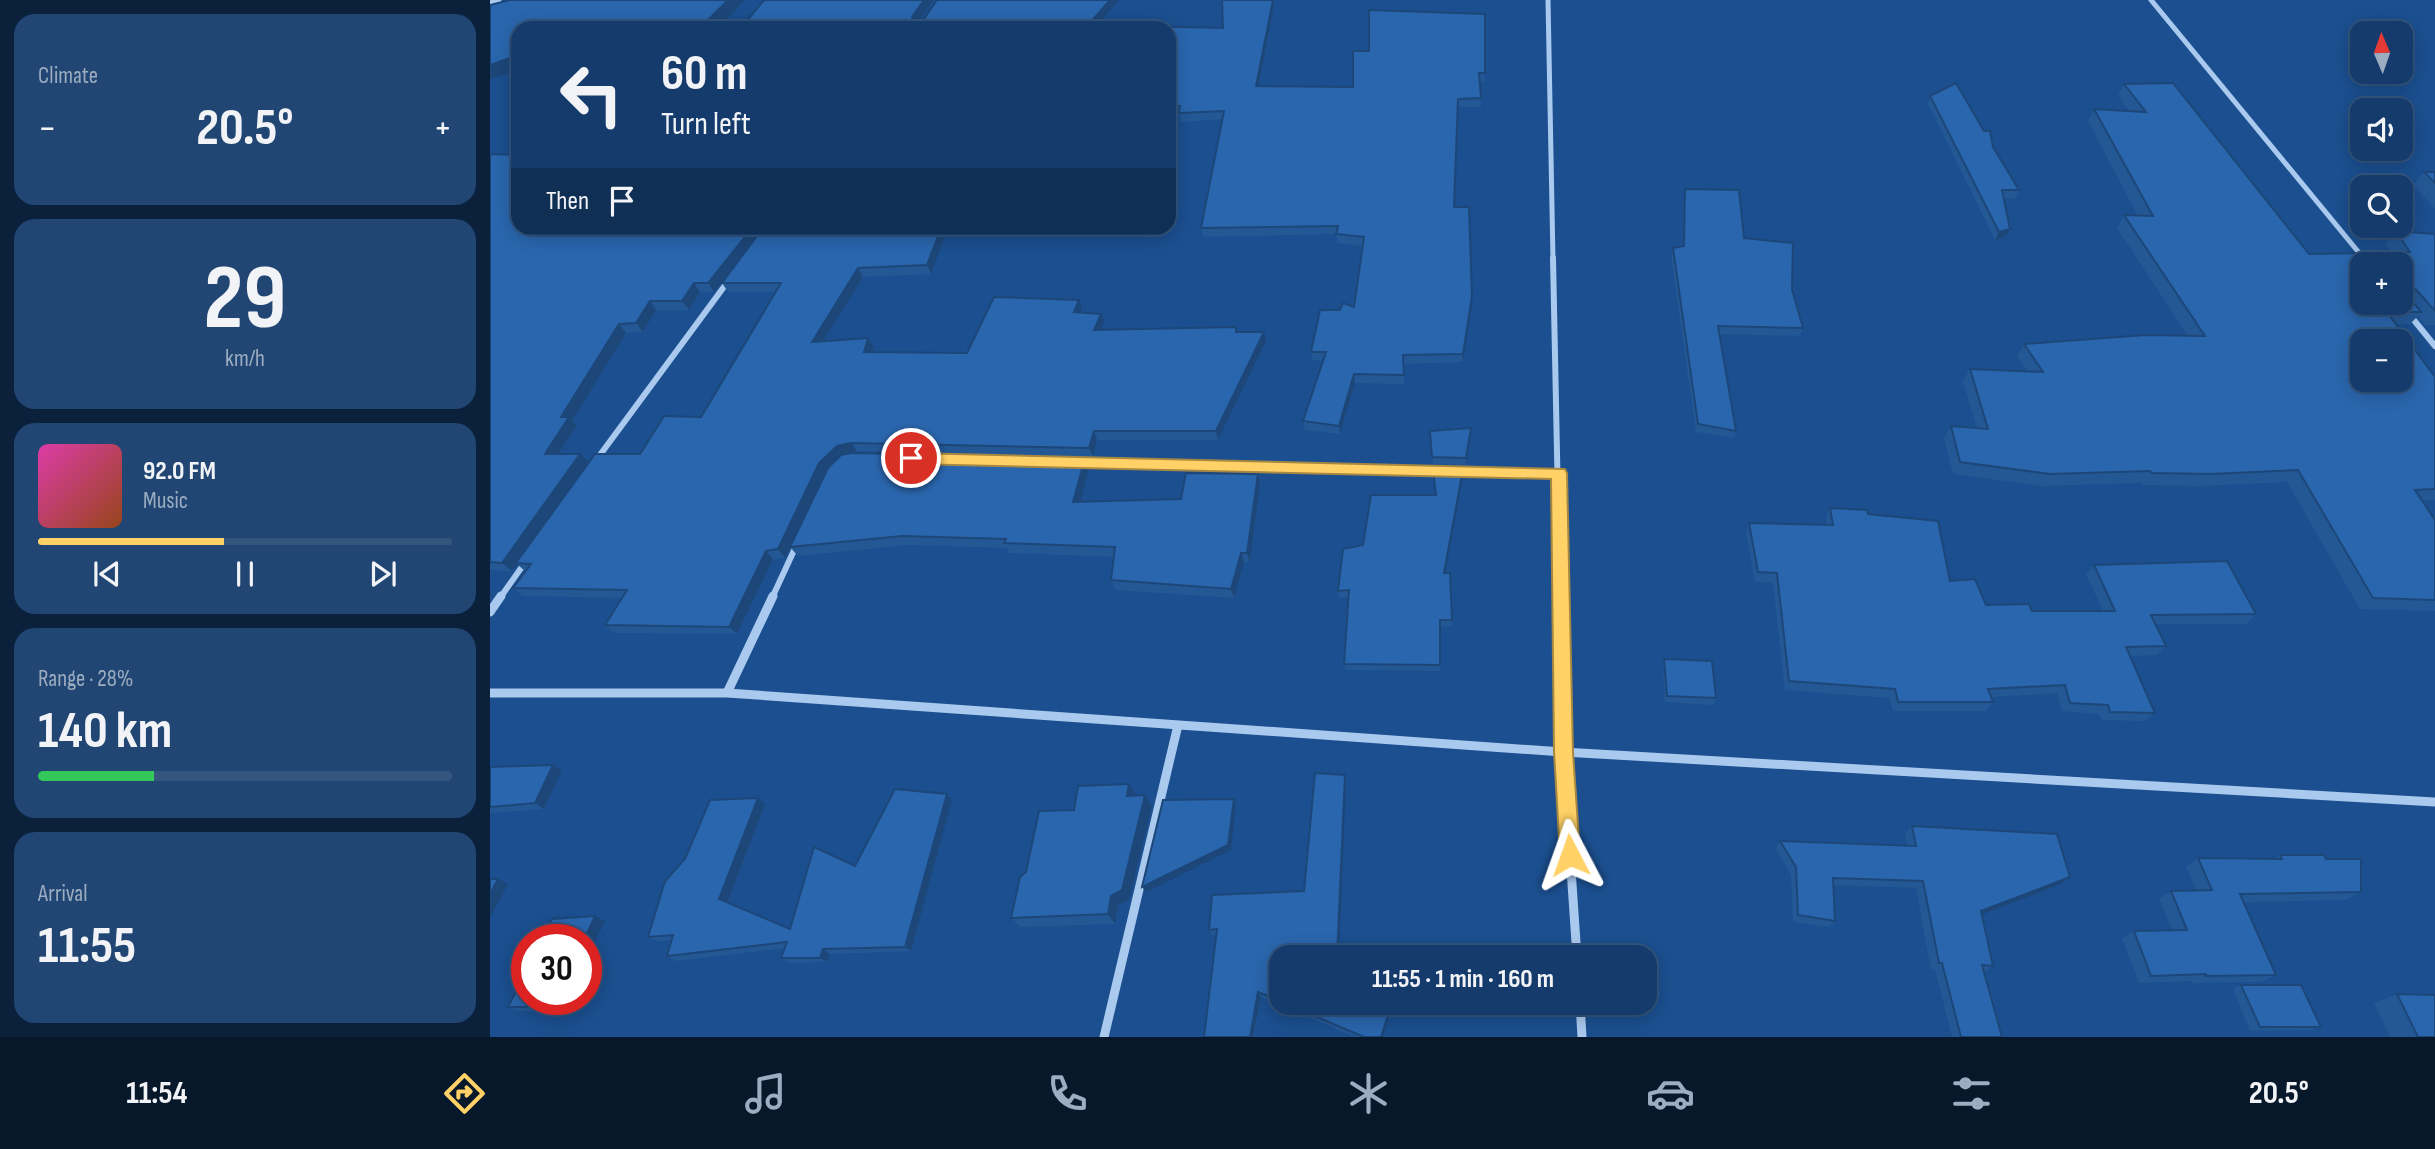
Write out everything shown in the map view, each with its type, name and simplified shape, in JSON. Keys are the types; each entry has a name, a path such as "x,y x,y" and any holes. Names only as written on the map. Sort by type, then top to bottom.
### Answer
{"street":[{"path":"490,3 499,0"},
{"path":"1548,0 1563,752 1576,945"},
{"path":"2151,0 2358,252"},
{"path":"592,466 737,268"},
{"path":"2410,315 2435,346"},
{"path":"1073,463 1559,473"},
{"path":"727,693 801,534"},
{"path":"490,612 529,556"},
{"path":"490,693 727,693 1563,752 2435,802"},
{"path":"1104,1037 1178,724"},
{"path":"1581,1015 1582,1037"}],"building":[{"path":"510,0 728,0 708,20 511,21 511,58 490,65 490,5"},
{"path":"764,0 924,0 912,17 913,21 747,21"},
{"path":"937,0 1110,0 1092,21 922,21"},
{"path":"1222,0 1273,0 1256,86 1353,87 1353,51 1369,51 1369,10 1485,14 1485,73 1479,73 1481,98 1458,99 1454,207 1469,207 1472,296 1463,354 1403,355 1404,375 1354,374 1339,426 1303,421 1326,352 1311,352 1320,310 1340,310 1343,303 1354,307 1364,237 1336,234 1338,226 1201,228 1224,111 1179,113 1180,106 1176,106 1176,27 1223,28"},
{"path":"1956,83 1984,131 1990,131 1993,147 2019,190 2002,190 2010,229 1999,232 1930,96"},
{"path":"2173,83 2309,254 2350,253 2350,315 2389,315 2400,329 2350,329 2350,392 2413,392 2413,347 2435,377 2435,489 2415,490 2435,520 2435,600 2373,598 2298,470 2210,474 2150,471 2050,474 1960,462 1951,426 1988,429 1970,369 2043,372 2024,344 2145,335 2205,336 2124,215 2153,216 2094,109 2146,112 2124,84"},
{"path":"511,155 511,235 746,235 708,283 694,283 682,301 650,301 636,323 619,324 561,417 569,417 545,454 580,454 502,563 490,562 490,156"},
{"path":"2424,172 2435,172 2435,183"},
{"path":"1685,189 1739,190 1744,238 1793,243 1792,289 1803,328 1718,326 1736,431 1698,424 1673,248 1684,246"},
{"path":"2413,232 2435,234 2435,311 2413,286 2413,252 2410,252 2401,238 2413,238"},
{"path":"758,235 938,235 927,265 858,268 812,342 868,338 864,352 967,353 994,297 1079,300 1074,312 1101,314 1094,330 1236,327 1236,332 1264,332 1216,431 1094,431 1089,448 851,443 837,446 819,463 778,549 766,551 729,627 605,625 627,590 513,588 531,564 516,563 595,454 640,454 664,416 701,417 781,283 722,283"},
{"path":"2413,302 2421,312 2413,312"},
{"path":"1471,428 1466,458 1432,457 1430,431"},
{"path":"851,453 1085,458 1073,502 1181,499 1186,473 1258,474 1247,553 1241,553 1231,589 1111,580 1115,547 1004,543 1006,539 902,536 790,547 828,468 841,455"},
{"path":"1433,469 1463,469 1444,573 1450,573 1452,620 1440,620 1440,665 1344,664 1349,590 1338,591 1343,549 1363,545 1371,495 1436,495"},
{"path":"1830,508 1867,510 1868,514 1938,521 1950,581 1975,579 1986,605 2029,604 2032,611 2115,611 2094,565 2227,561 2256,614 2151,615 2166,646 2126,647 2155,713 2110,712 2108,705 2070,703 2065,685 1988,689 1993,702 1898,702 1895,689 1789,681 1777,573 1758,572 1749,523 1833,525"},
{"path":"1664,659 1712,661 1716,698 1667,696"},
{"path":"553,765 535,803 490,807 490,767"},
{"path":"1315,773 1345,775 1338,945 1269,945 1269,996 1258,992 1250,1037 1204,1037 1217,929 1209,930 1212,895 1304,891"},
{"path":"1129,784 1127,796 1145,795 1122,890 1111,896 1108,914 1011,918 1020,877 1026,872 1039,811 1074,810 1078,786"},
{"path":"895,789 947,794 905,947 823,949 820,958 781,958 787,942 667,956 673,935 648,937 665,881 685,859 710,800 758,798 719,899 790,929 814,847 855,866"},
{"path":"1234,799 1228,845 1142,887 1163,800"},
{"path":"1912,826 2057,834 2070,877 1981,911 1993,966 1982,965 2002,1037 1961,1037 1942,963 1939,963 1923,881 1833,878 1835,921 1798,915 1796,867 1780,841 1916,846"},
{"path":"2280,855 2324,855 2326,859 2361,859 2361,892 2240,894 2276,975 2151,976 2134,931 2187,930 2171,891 2212,890 2198,858 2282,859"},
{"path":"490,879 498,879 490,894"},
{"path":"595,916 591,924 550,924 552,919"},
{"path":"2241,985 2301,985 2321,1027 2260,1027"},
{"path":"2397,994 2435,995 2435,1037 2418,1037"},
{"path":"1312,1015 1388,1015 1381,1037 1364,1037"}],"route":[{"path":"911,458 1559,473 1563,752 1570,855"}]}
